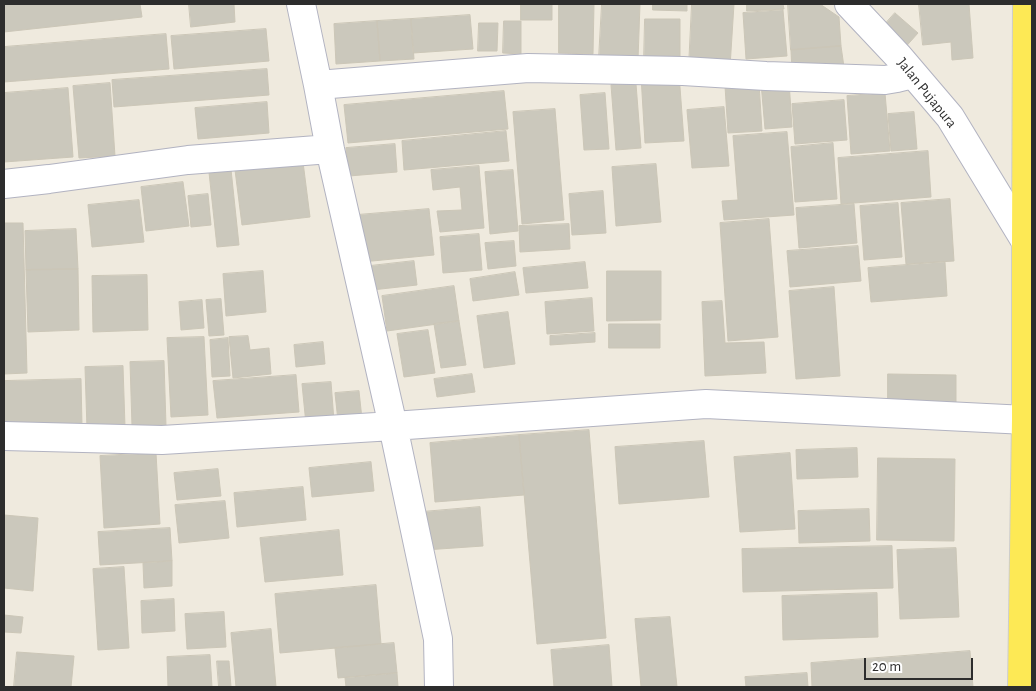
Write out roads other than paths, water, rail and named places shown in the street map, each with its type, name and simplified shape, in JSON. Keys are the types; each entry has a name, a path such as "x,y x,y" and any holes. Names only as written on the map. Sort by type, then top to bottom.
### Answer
{"main road":[{"path":"1022,687 1026,420 1027,4"}],"street":[{"path":"301,4 330,149 393,426 438,639 439,687"},
{"name":"Jalan Pujapura","path":"850,4 950,117 1026,242"},
{"path":"318,85 528,68 683,71 885,80 913,74"},
{"path":"4,184 188,160 330,149"},
{"path":"4,436 162,440 706,404 1026,420"}]}
